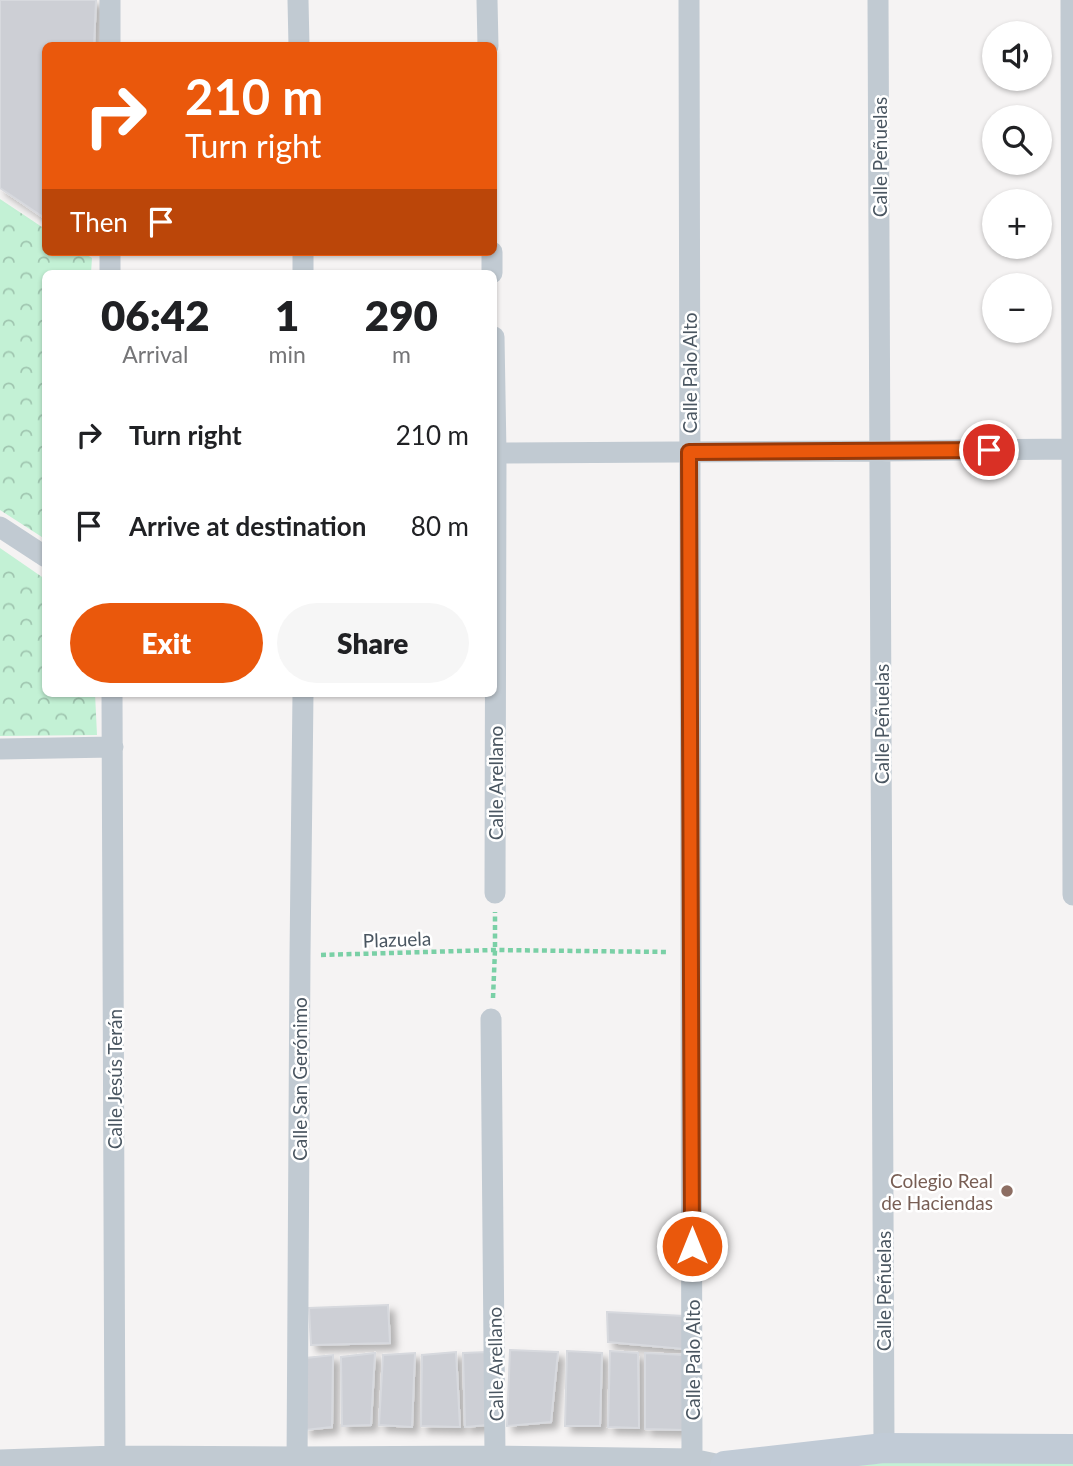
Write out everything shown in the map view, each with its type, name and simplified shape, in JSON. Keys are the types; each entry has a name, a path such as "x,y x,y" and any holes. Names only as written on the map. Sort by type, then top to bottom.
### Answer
{"main road":[{"path":"725,1466 884,1448 1073,1449"}],"street":[{"path":"110,0 110,42"},
{"path":"298,0 299,42"},
{"path":"488,0 488,42"},
{"name":"Calle Palo Alto","path":"689,0 692,1459"},
{"name":"Calle Peñuelas","path":"878,0 884,1448"},
{"path":"1071,0 1073,895"},
{"path":"497,453 1072,449"},
{"path":"0,527 42,553"},
{"name":"Calle Jesús Terán","path":"113,697 115,1461"},
{"name":"Calle San Gerónimo","path":"297,1462 303,697"},
{"name":"Calle Arellano","path":"495,697 495,893"},
{"path":"0,749 113,747"},
{"name":"Calle Arellano","path":"491,1019 495,1456"},
{"path":"0,1460 297,1462 495,1456 692,1459 725,1466"}],"path":[{"path":"491,1019 495,893"},
{"name":"Plazuela","path":"300,956 495,950 691,952"}],"green space":[{"path":"0,199 42,227 42,256 92,258 91,270 42,270 42,537 0,510"},
{"path":"0,548 42,577 42,697 95,697 97,735 0,736"},
{"path":"1073,1459 1073,1466 848,1466 919,1460"}],"building":[{"path":"0,0 96,0 94,42 42,42 42,216 0,188"},
{"path":"388,1305 390,1343 311,1345 309,1308"},
{"path":"607,1312 684,1316 684,1349 608,1342"},
{"path":"510,1350 558,1352 551,1422 507,1426"},
{"path":"567,1351 602,1353 600,1426 565,1426"},
{"path":"610,1351 638,1353 639,1428 608,1427"},
{"path":"456,1352 460,1427 421,1426 422,1355"},
{"path":"487,1352 487,1425 465,1427 463,1353"},
{"path":"375,1353 371,1425 342,1426 341,1357"},
{"path":"415,1353 412,1427 379,1425 383,1355"},
{"path":"645,1353 684,1355 684,1430 645,1429"},
{"path":"333,1355 332,1427 305,1430 306,1358"}],"place":[{"name":"Colegio Real de Haciendas","path":"1007,1191"}],"route":[{"path":"692,1246 689,452 989,450"}]}
